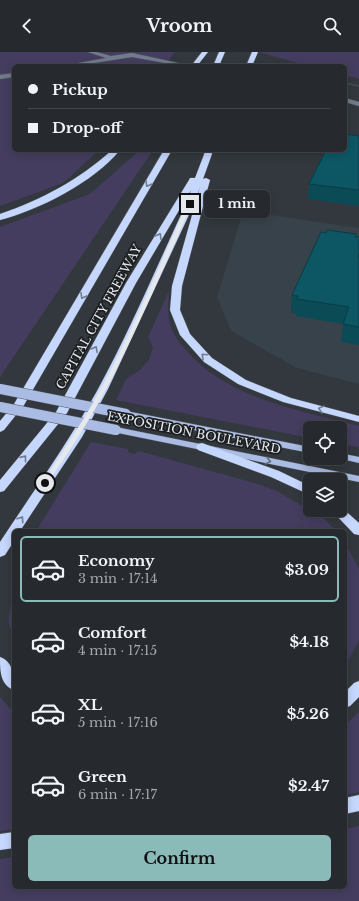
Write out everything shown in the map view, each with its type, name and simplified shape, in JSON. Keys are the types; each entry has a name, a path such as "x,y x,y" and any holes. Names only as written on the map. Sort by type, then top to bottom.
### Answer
{"highway":[{"path":"196,64 205,52"},
{"path":"217,64 222,52"},
{"path":"250,64 255,52"},
{"path":"0,217 26,208 67,188 93,172 114,152"},
{"name":"CAPITAL CITY FREEWAY","path":"0,426 10,417 19,405 167,152"},
{"name":"CAPITAL CITY FREEWAY","path":"0,488 60,413 131,283 210,152"},
{"path":"211,152 177,286 175,310 185,335 208,360 242,382 286,400 359,419"},
{"path":"15,529 76,437 103,390 190,204 211,152"},
{"path":"202,447 275,474 303,487"},
{"path":"345,517 359,531"},
{"path":"0,552 12,534"},
{"path":"0,664 12,681"},
{"path":"347,700 359,687"},
{"path":"347,806 359,803"},
{"path":"0,842 12,840"}],"main road":[{"name":"EXPOSITION BOULEVARD","path":"0,389 303,449"},
{"name":"EXPOSITION BOULEVARD","path":"0,407 359,479"},
{"path":"347,457 359,460"}],"street":[{"path":"91,52 111,58"},
{"path":"76,64 132,55 177,64"},
{"path":"0,77 12,75"},
{"path":"347,101 359,104"}],"path":[{"path":"347,83 359,86"}],"shaded area":[{"path":"0,52 175,52 166,64 12,64 12,152 97,152 63,183 0,206"},
{"path":"258,52 359,52 359,79 347,76 347,64 301,64"},
{"path":"138,152 152,152 0,377 0,227 90,194"},
{"path":"243,211 359,228 359,384 297,368 231,331 217,297"},
{"path":"169,291 168,306 172,330 176,338 186,350 203,367 222,380 243,391 289,408 340,421 303,421 303,437 116,400 127,378 139,371 149,360 153,347 148,337"},
{"path":"347,423 359,426 359,447 347,445"},
{"path":"91,442 128,449 128,452 134,454 139,451 261,485 277,491 303,506 303,517 322,517 335,529 37,529"},
{"path":"347,546 359,569 359,640 347,663"},
{"path":"12,574 12,630 8,621 11,602"},
{"path":"0,697 12,711 12,829 0,831"},
{"path":"359,712 359,792 347,795 347,723"},
{"path":"359,826 359,901 0,901 0,859 12,857 12,889 347,889 347,829"}],"building":[{"path":"347,134 359,136 359,190 309,184 325,152 347,152"},
{"path":"327,230 356,234 355,237 359,237 359,327 343,324 349,307 297,299 298,296 292,295 321,232 326,233"}],"route":[{"path":"45,483 76,437 103,390 190,204"}]}
